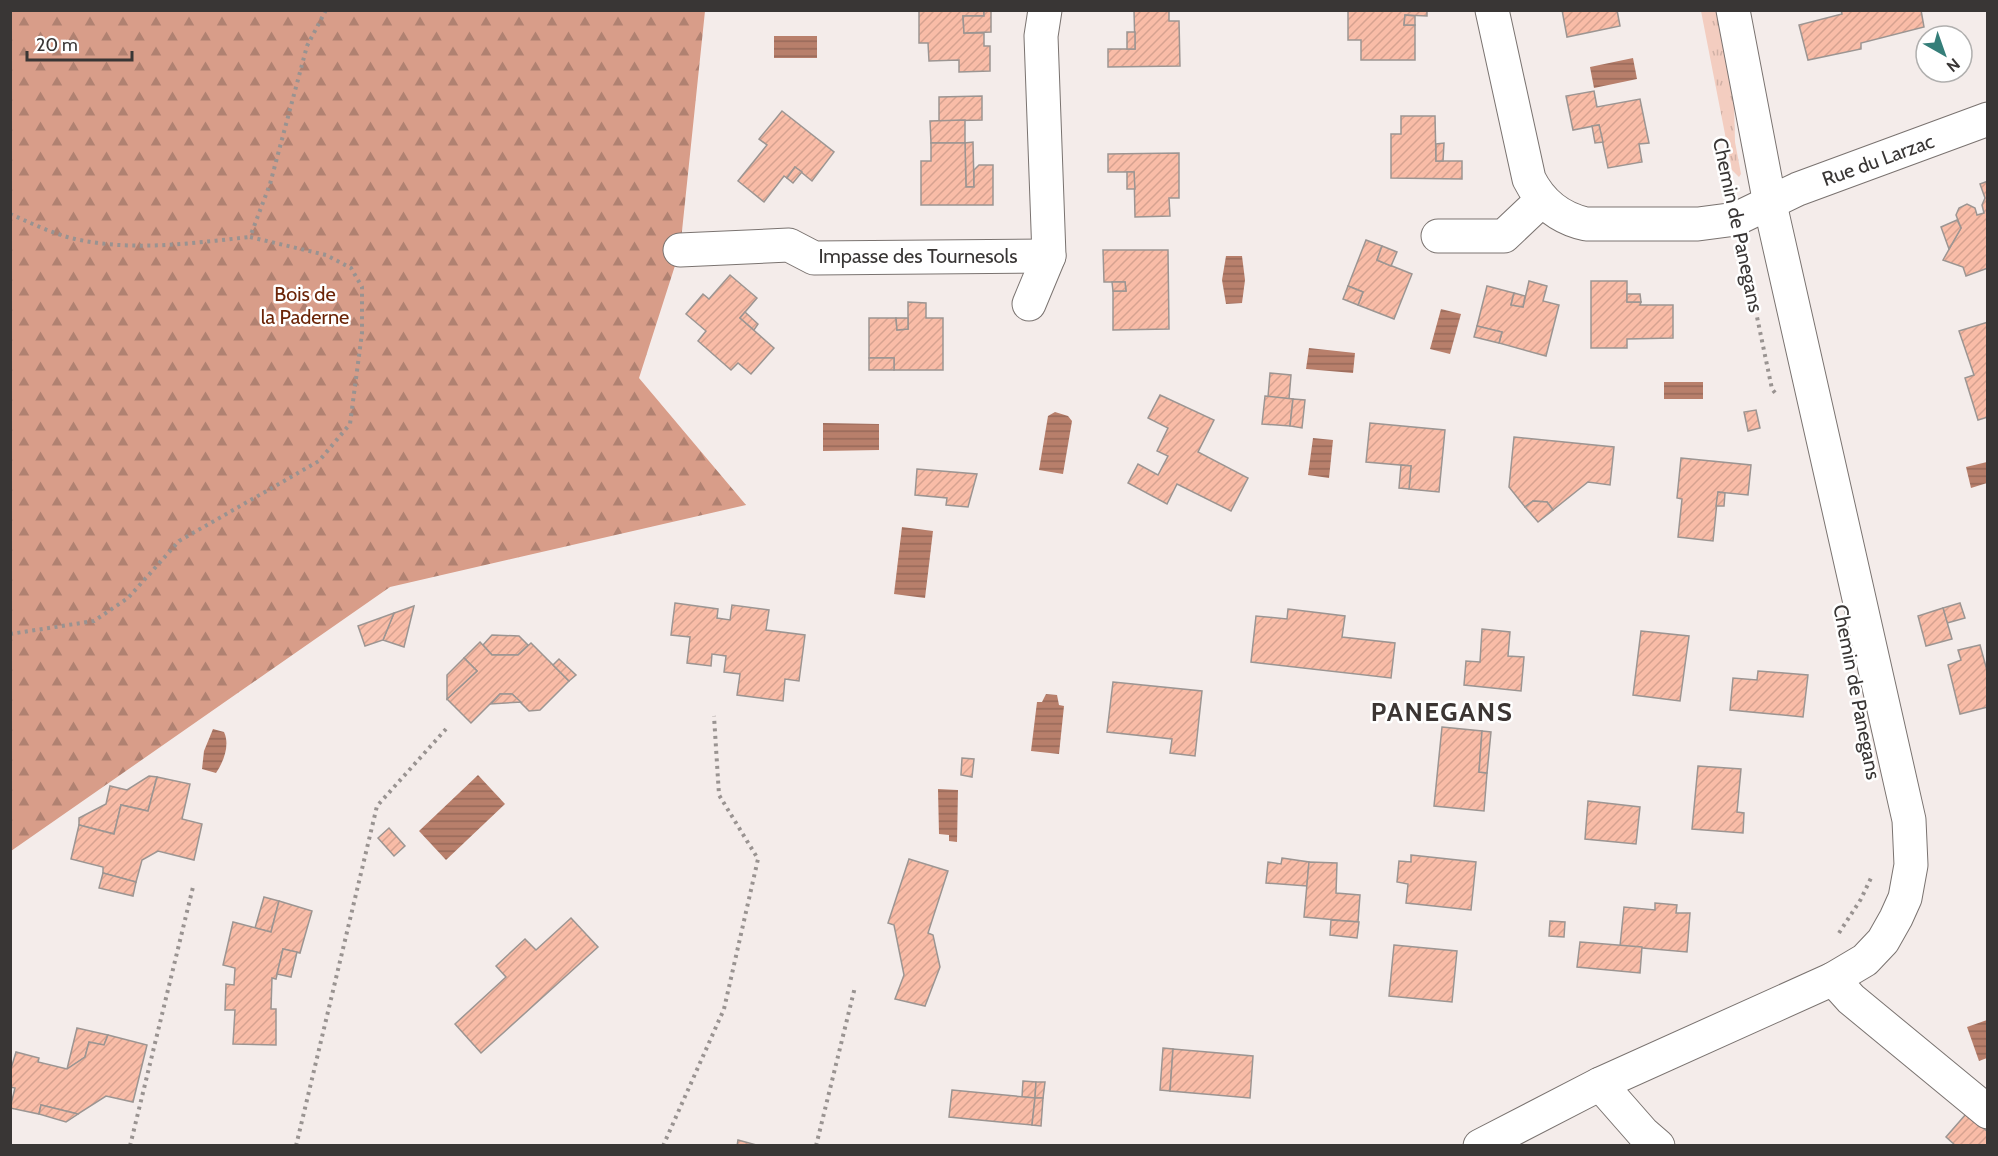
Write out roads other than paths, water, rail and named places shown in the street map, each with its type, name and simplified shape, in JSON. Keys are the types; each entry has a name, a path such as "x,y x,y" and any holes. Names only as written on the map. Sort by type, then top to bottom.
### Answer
{"street":[{"name":"Impasse des Tournesols","path":"1029,304 1049,256 1041,36 1045,10"},
{"path":"1438,236 1504,236 1542,200 1529,178 1492,10"},
{"name":"Chemin de Panegans","path":"1480,1146 1600,1084 1833,979 1865,960 1883,940 1905,898 1911,865 1909,820 1770,204 1733,10"},
{"name":"Rue du Larzac","path":"1542,200 1566,218 1586,224 1698,224 1736,219 1798,189 1988,119"},
{"name":"Impasse des Tournesols","path":"680,250 789,245 814,258 1049,256"},
{"path":"1833,979 1851,999 1988,1112"},
{"path":"1600,1084 1643,1133 1658,1146"}],"district":[{"name":"PANEGANS","path":"1442,712"}],"park label":[{"name":"Bois de la Paderne","path":"305,306"}]}
